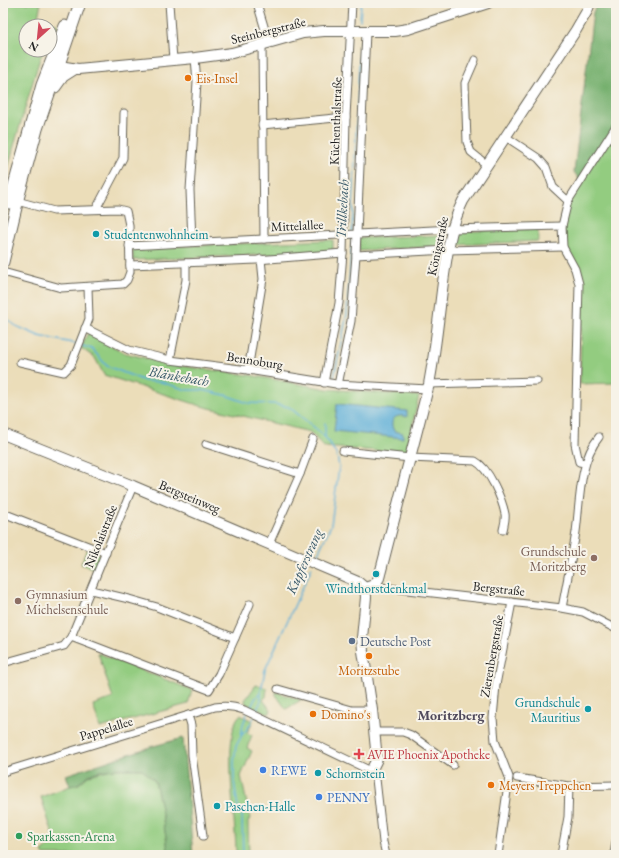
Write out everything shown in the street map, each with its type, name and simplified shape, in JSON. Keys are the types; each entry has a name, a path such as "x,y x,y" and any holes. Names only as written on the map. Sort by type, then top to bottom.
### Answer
{"main road":[{"path":"3,262 27,163 48,98 55,64 74,3"},
{"path":"3,229 42,84 55,64 80,3"},
{"path":"48,98 60,79 74,69"}],"street":[{"path":"169,3 173,60"},
{"path":"257,3 266,44 262,126 264,238"},
{"name":"Küchenthalstraße","path":"324,383 339,303 343,254 346,117 352,3"},
{"name":"Steinbergstraße","path":"55,64 74,69 194,58 232,53 303,33 324,31 395,31 408,29 473,5 488,3"},
{"name":"Königstraße","path":"376,584 379,578 429,387 448,250 456,215 463,201 576,30 588,11 590,3"},
{"name":"Küchenthalstraße","path":"338,384 351,321 356,255 366,32"},
{"path":"192,242 190,190 198,82 194,58"},
{"path":"475,60 466,83 467,142 471,152 487,165"},
{"path":"96,209 123,158 124,113"},
{"path":"262,126 346,117"},
{"path":"585,463 579,462 575,444 579,284 575,269 563,247 562,226 568,201 616,126"},
{"path":"506,137 538,158 546,167 553,187 568,201"},
{"path":"3,272 61,288 123,284 127,280 130,272 129,226 126,211 118,209 96,209 54,211 17,202"},
{"name":"Mittelallee","path":"129,246 452,229 562,226"},
{"path":"356,255 448,250 563,247"},
{"path":"130,265 261,260 343,254"},
{"path":"248,370 263,279 261,260"},
{"path":"170,360 186,280 186,263"},
{"path":"20,362 64,372 71,365 89,319 88,287"},
{"name":"Bennoburg","path":"85,328 129,350 170,360 248,370 324,383 429,387 537,381"},
{"name":"Bergsteinweg","path":"3,434 133,486 358,582 365,588"},
{"path":"562,608 576,531 585,463 599,437"},
{"path":"269,544 300,474 313,439"},
{"path":"206,444 300,474"},
{"path":"342,451 410,458 475,461 480,463 493,482 502,503 506,516 504,530"},
{"name":"Nikolaistraße","path":"72,637 133,486"},
{"path":"3,513 106,553"},
{"path":"376,584 365,588 366,597 362,651 375,732 377,759 371,771 376,779 382,840 386,855"},
{"name":"Bergstraße","path":"376,584 381,587 562,608 583,612 616,629"},
{"path":"91,590 157,607 235,638"},
{"name":"Zierenbergstraße","path":"498,855 509,777 495,741 493,718 496,685 512,602"},
{"path":"3,663 64,646 72,637 210,690 250,604"},
{"path":"278,688 352,710 372,710"},
{"name":"Pappelallee","path":"3,772 216,707 224,706 234,706 258,716 371,771"},
{"path":"188,716 191,725 192,754 203,836"},
{"path":"375,732 403,732 411,735 453,765"},
{"path":"517,778 568,786 616,785"},
{"path":"561,855 568,817 568,786"},
{"path":"614,855 616,842"}],"green space":[{"path":"3,3 41,3 38,17 40,18 18,18 18,58 40,58 3,188"},
{"path":"603,3 616,3 616,126 581,182 574,172 593,12 596,6"},
{"path":"616,126 616,383 580,384 582,280 563,247 563,225 569,202"},
{"path":"538,228 538,241 455,245 458,232"},
{"path":"445,235 443,246 359,251 359,238"},
{"path":"333,240 333,252 133,260 133,248"},
{"path":"88,333 125,353 173,365 249,375 327,389 419,396 406,453 324,447 310,432 201,406 104,375 95,358 81,348"},
{"path":"87,549 100,554 95,569 81,564"},
{"path":"98,653 192,690 188,704 100,728 93,705 113,698"},
{"path":"256,685 267,688 266,697 263,700 271,710 269,714 246,704 245,700"},
{"path":"276,692 301,700 286,709 276,695"},
{"path":"240,715 253,721 247,733 252,735 247,748 252,751 241,776 250,818 248,822 249,855 236,855 231,782 232,740 234,725"},
{"path":"183,738 193,855 169,855 155,781 142,769 101,771 89,775 79,783 70,786 66,775 150,747"},
{"path":"112,769 142,769 155,781 169,855 44,855 42,852 55,841 41,797 79,784 89,775"}],"water":[{"path":"337,404 407,411 407,417 396,417 394,418 392,424 394,431 403,433 403,438 334,431"}],"waterway":[{"name":"Trillkebach","path":"360,20 361,3"},
{"name":"Trillkebach","path":"352,233 360,41"},
{"name":"Trillkebach","path":"334,377 347,314 352,237"},
{"name":"Blänkebach","path":"3,318 16,326 39,336 77,344"},
{"name":"Blänkebach","path":"80,345 92,349 107,366 145,381 161,382 187,390 202,390 225,395 248,403 274,404 289,407 325,437 337,455 339,467 331,525 315,560"},
{"name":"Trillkebach","path":"325,423 325,437"},
{"name":"Kupferstrang","path":"250,709 261,691 265,670 312,567"},
{"name":"Kupferstrang","path":"255,713 261,701 261,691"},
{"name":"Kupferstrang","path":"243,855 242,815 238,808 234,781 234,761 236,746 241,737 243,724 247,714"},
{"name":"Kupferstrang","path":"242,735 254,717"}],"place":[{"name":"Eis-Insel","path":"188,78"},
{"name":"Studentenwohnheim","path":"96,234"},
{"name":"Grundschule Moritzberg","path":"594,558"},
{"name":"Windthorstdenkmal","path":"376,574"},
{"name":"Gymnasium Michelsenschule","path":"18,601"},
{"name":"Deutsche Post","path":"352,641"},
{"name":"Moritzstube","path":"369,656"},
{"name":"Grundschule Mauritius","path":"588,709"},
{"name":"Domino's","path":"313,714"},
{"name":"AVIE Phoenix Apotheke","path":"359,754"},
{"name":"REWE","path":"263,770"},
{"name":"Schornstein","path":"318,773"},
{"name":"Meyers Treppchen","path":"491,785"},
{"name":"PENNY","path":"319,797"},
{"name":"Paschen-Halle","path":"217,806"},
{"name":"Sparkassen-Arena","path":"19,836"}],"district":[{"name":"Moritzberg","path":"451,715"}]}
